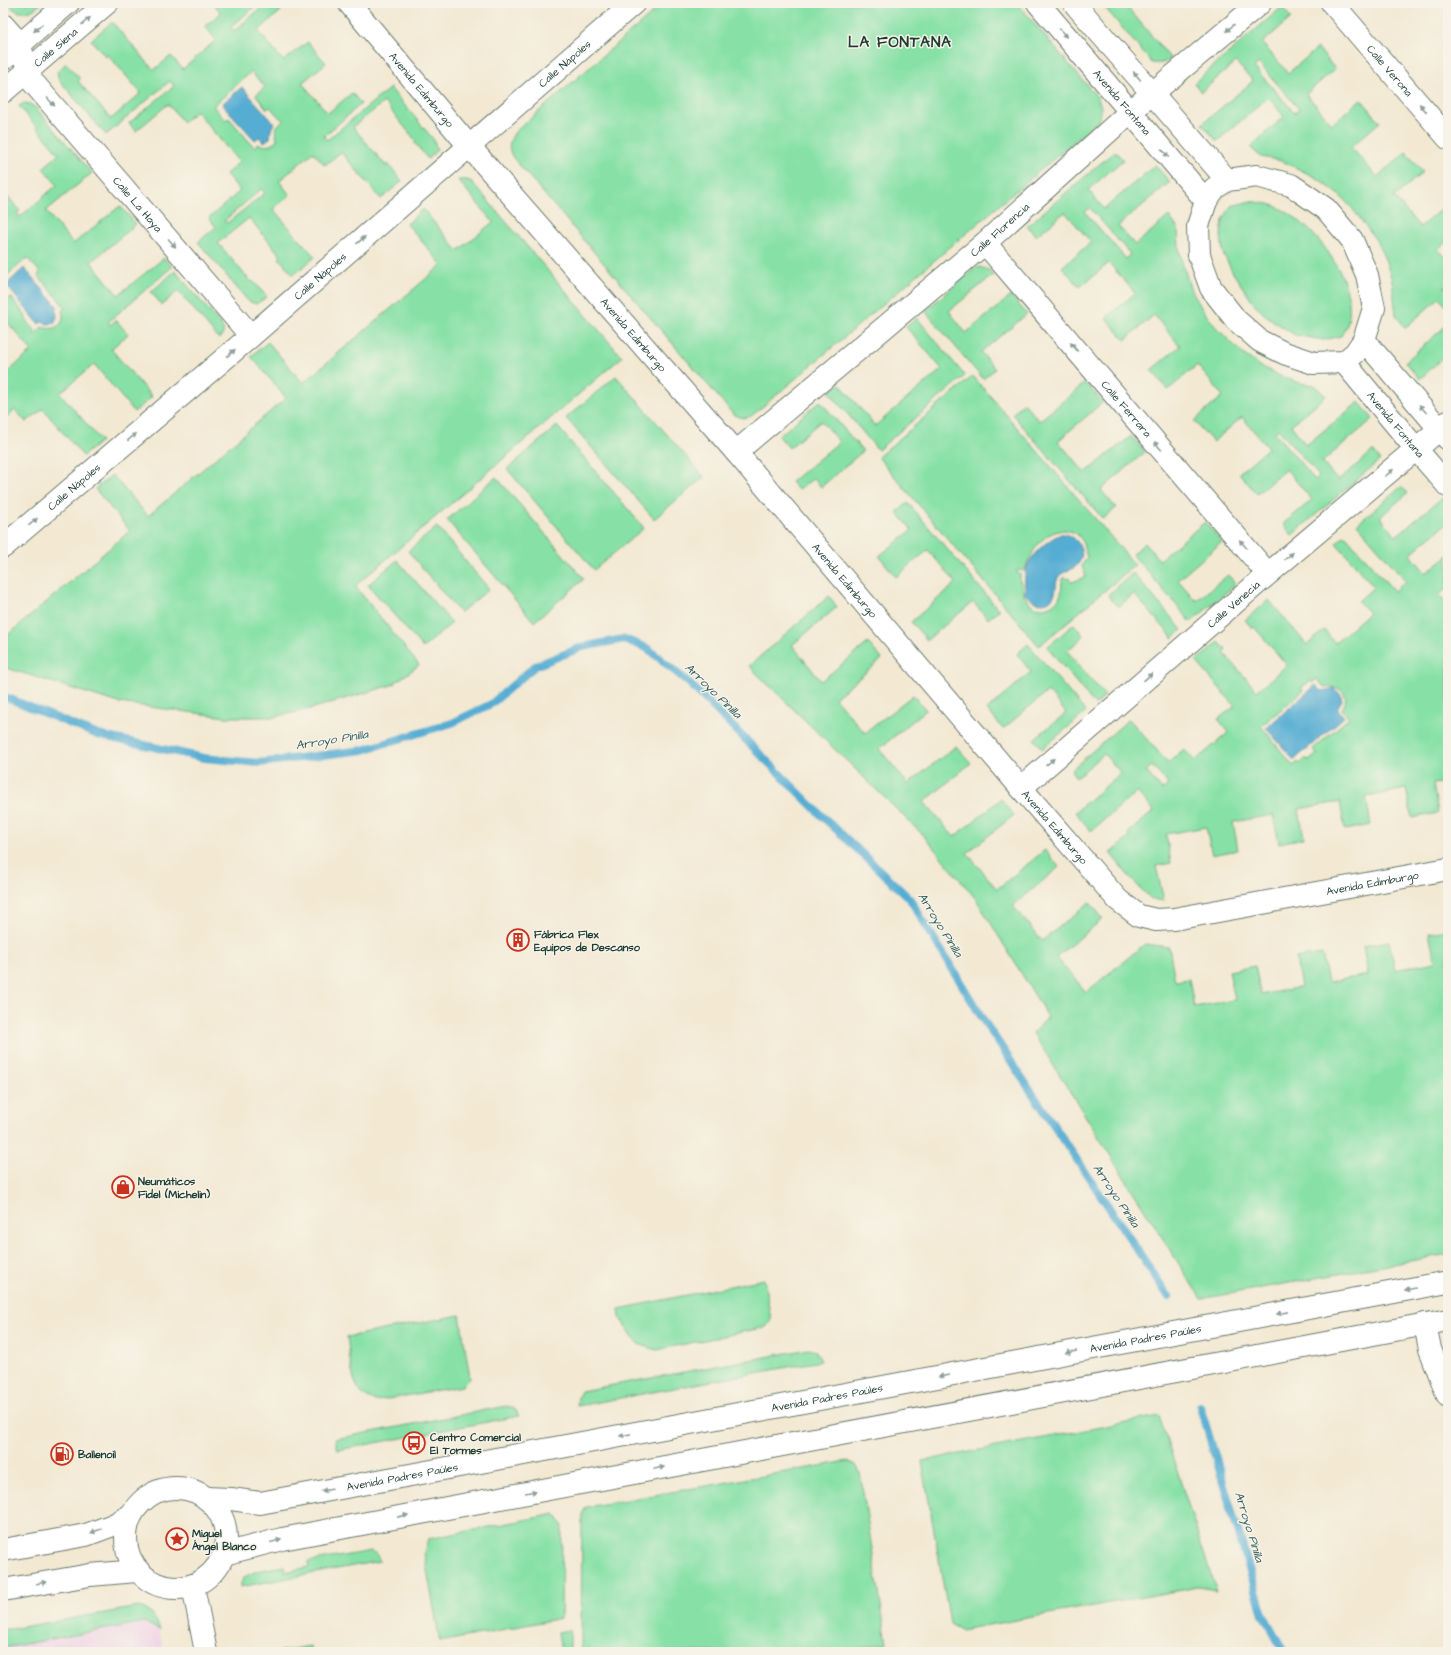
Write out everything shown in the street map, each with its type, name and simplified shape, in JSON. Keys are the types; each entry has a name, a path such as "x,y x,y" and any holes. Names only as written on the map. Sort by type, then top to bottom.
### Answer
{"main road":[{"path":"3,60 68,3"},
{"name":"Calle Siena","path":"3,92 107,3"},
{"name":"Avenida Edimburgo","path":"349,3 470,146 736,452 1118,900 1139,916 1156,920 1174,919 1448,868"},
{"name":"Calle Nápoles","path":"3,547 251,336 634,3"},
{"name":"Avenida Fontana","path":"1038,3 1206,201"},
{"path":"1074,3 1227,180"},
{"name":"Calle Florencia","path":"736,452 985,243 1151,93 1260,3"},
{"name":"Calle Verona","path":"1332,3 1448,138"},
{"path":"3,25 20,44 25,73"},
{"name":"Calle La Haya","path":"3,60 25,73 251,336"},
{"path":"1257,176 1291,185 1326,209 1352,240 1367,275 1374,308 1364,340 1355,353 1344,362 1314,363 1284,353 1260,341 1236,320 1211,288 1198,255 1198,226 1206,201 1216,188 1227,180 1257,176"},
{"name":"Calle Ferrara","path":"985,243 1268,574"},
{"path":"1364,340 1445,430"},
{"name":"Avenida Fontana","path":"1344,362 1416,450 1448,486"},
{"name":"Calle Venecia","path":"1021,788 1268,574 1416,450 1445,430"},
{"name":"Avenida Padres Paúles","path":"206,1498 231,1499 260,1503 1448,1282"},
{"path":"224,1554 282,1539 1448,1320"},
{"path":"1425,1324 1430,1349 1448,1396"},
{"path":"177,1488 192,1490 206,1498 220,1513 227,1533 224,1554 212,1574 193,1586 173,1589 153,1583 137,1571 128,1554 126,1534 131,1515 136,1508 147,1497 161,1490 177,1488"},
{"path":"3,1550 86,1535 113,1525 131,1515"},
{"path":"3,1590 90,1575 137,1571"},
{"path":"193,1586 206,1652"}],"shaded area":[{"path":"139,1607 146,1609 156,1619 164,1652 3,1652 3,1629"}],"green space":[{"path":"7,3 42,3 29,12 20,12"},
{"path":"213,3 259,3 231,27 234,31 267,3 274,3 281,11 258,31 283,61 308,42 326,63 302,83 328,113 352,93 361,104 324,136 327,140 390,88 434,140 437,150 428,159 414,142 416,141 384,102 353,127 386,166 388,164 402,181 381,199 341,152 325,165 313,152 279,181 290,195 273,209 315,257 293,275 279,258 281,256 249,218 218,243 251,282 253,281 267,297 256,304 248,301 198,242 216,227 209,218 240,191 226,174 239,162 196,111 183,122 168,104 136,131 129,123 174,86 170,81 106,135 59,80 57,72 66,63 80,79 78,81 111,119 141,93 108,55 106,57 91,40 112,22 154,70 171,56 183,69 216,40 205,26 221,13","holes":["251,72 265,87 256,95 267,109 270,107 280,118 284,120 275,128 277,139 269,145 259,144 254,147 229,118 225,120 213,106","261,189 265,193 227,223 224,221"]},
{"path":"664,3 1017,3 1097,97 1101,106 1101,113 1097,122 760,409 748,418 745,418 733,414 515,160 509,146 515,132"},
{"path":"1101,3 1135,3 1129,9 1171,59 1162,63 1152,63"},
{"path":"1282,7 1291,18 1262,43 1288,73 1318,48 1335,69 1306,94 1332,124 1361,99 1380,122 1351,147 1377,177 1406,152 1423,172 1394,197 1420,227 1448,203 1448,240 1438,249 1448,260 1448,285 1444,287 1448,291 1448,308 1439,298 1405,328 1396,315 1392,280 1385,259 1376,240 1352,208 1337,193 1317,178 1282,161 1261,157 1250,147 1284,117 1269,97 1217,141 1202,124 1253,81 1236,62 1201,92 1194,83","holes":["1259,63 1299,109 1295,113 1254,67"]},
{"path":"24,103 30,104 36,108 92,173 46,211 73,244 120,206 136,224 91,262 118,295 164,258 172,267 108,322 110,325 116,320 128,334 111,349 152,397 134,412 94,364 60,393 101,441 83,456 43,409 26,422 15,410 3,420 3,376 32,351 3,317 3,304 11,297 26,316 25,318 34,329 35,334 42,327 55,328 58,326 63,320 62,311 65,307 38,276 40,272 27,258 3,279 3,201 8,197 20,211 17,213 20,217 57,185 43,168 59,154 19,106"},
{"path":"1115,151 1123,160 1088,190 1104,209 1155,165 1170,182 1118,226 1135,245 1169,216 1178,229 1179,249 1190,287 1202,309 1215,326 1243,354 1260,366 1280,376 1300,383 1314,385 1326,396 1291,425 1306,445 1359,402 1373,419 1322,462 1338,481 1373,451 1380,460 1292,535 1283,524 1312,500 1286,469 1257,494 1239,473 1268,448 1242,417 1213,442 1194,421 1223,396 1197,365 1168,390 1151,370 1180,346 1154,315 1125,340 1106,318 1135,293 1109,263 1080,287 1062,267 1091,242 1065,212 1036,236 1027,226","holes":["1090,208 1130,254 1126,259 1085,212","1278,429 1319,476 1315,480 1275,433"]},
{"path":"458,180 467,180 472,182 622,357 355,586 419,665 392,685 310,709 274,717 226,717 119,703 3,667 3,639 130,531 95,489 112,475 148,516 286,398 251,356 268,342 303,383 442,265 407,224 423,209 458,251 493,222"},
{"path":"1251,201 1275,206 1289,214 1304,225 1330,254 1346,288 1349,306 1347,326 1341,336 1323,340 1295,335 1263,313 1252,301 1233,273 1223,253 1221,236 1223,220 1231,206"},
{"path":"979,267 989,270 993,275 949,311 966,333 1011,296 1027,314 981,352 995,369 983,379 925,311 974,269"},
{"path":"175,271 223,328 223,334 219,339 178,291 162,305 151,292"},
{"path":"917,318 965,376 878,450 829,392 840,384 875,426 942,369 906,327"},
{"path":"1448,324 1448,353 1420,379 1405,362"},
{"path":"616,376 704,477 654,519 566,418"},
{"path":"973,376 1135,565 1039,646 878,457","holes":["1066,530 1076,533 1082,540 1087,557 1082,566 1086,577 1072,582 1070,578 1066,579 1064,577 1061,594 1058,600 1047,607 1039,608 1031,604 1024,595 1022,584 1020,582 1020,574 1017,573 1017,570 1024,571 1034,550 1039,543 1050,534"]},
{"path":"1085,383 1103,402 1058,441 1085,473 1131,436 1145,452 1101,490 1116,508 1103,519 1012,414 1024,403 1039,421"},
{"path":"820,401 863,451 821,487 814,478 798,490 791,482 839,442 821,421 789,448 779,436"},
{"path":"557,426 644,528 594,570 507,469"},
{"path":"496,477 584,579 534,622 447,520"},
{"path":"1401,487 1408,493 1380,517 1396,536 1442,498 1448,505 1448,522 1410,554 1426,573 1448,555 1448,587 1439,595 1448,606 1448,782 1433,784 1438,813 1412,818 1406,789 1366,797 1371,825 1345,830 1340,802 1299,809 1304,838 1279,843 1273,815 1233,822 1238,850 1212,855 1206,827 1166,834 1171,863 1156,866 1164,901 1151,899 1133,881 1110,853 1130,837 1128,833 1154,811 1137,792 1091,831 1075,812 1121,773 1104,754 1076,778 1071,770 1129,719 1168,763 1184,749 1195,761 1229,732 1218,719 1235,706 1196,661 1219,642 1226,650 1224,653 1257,691 1287,665 1254,627 1252,628 1245,620 1269,600 1307,645 1324,630 1335,643 1369,613 1358,601 1374,587 1336,543 1345,535 1394,591 1406,581 1357,524","holes":["1317,679 1324,687 1335,687 1345,695 1345,704 1342,709 1349,718 1313,749 1317,754 1309,761 1306,758 1300,764 1298,762 1293,766 1261,726 1303,691 1301,688 1310,681 1312,683","1152,766 1168,784 1162,790 1146,771"]},
{"path":"908,503 999,610 988,619 973,602 927,640 911,622 956,583 928,550 896,577 879,556 912,530 897,512"},
{"path":"1205,522 1222,542 1178,580 1196,601 1228,575 1236,584 1191,622 1132,554 1145,543 1159,560"},
{"path":"437,527 489,589 460,613 408,551"},
{"path":"397,560 452,623 423,648 368,585"},
{"path":"1133,573 1182,630 1173,638 1134,594 1118,607 1108,595"},
{"path":"829,596 837,607 792,645 821,681 868,643 882,659 835,698 865,733 913,695 926,710 879,749 908,784 956,746 971,763 924,802 954,837 1001,799 1014,815 967,853 997,889 1045,850 1059,867 1013,906 1042,941 1090,902 1103,919 1056,957 1086,992 1145,944 1169,947 1175,981 1189,979 1194,1007 1235,1000 1229,971 1255,966 1261,995 1301,987 1296,958 1322,954 1328,982 1368,975 1363,946 1389,941 1395,970 1435,962 1429,933 1448,930 1448,1254 1201,1299 1033,1033 1048,1017 976,899 922,834 749,666"},
{"path":"1074,624 1084,636 1067,651 1105,696 1095,705 1047,647"},
{"path":"1028,644 1086,712 1042,749 1034,739 1066,713 1048,691 1003,729 987,710 1031,672 1017,654"},
{"path":"764,1279 771,1320 766,1327 657,1350 638,1344 620,1318 619,1309"},
{"path":"460,1315 470,1378 462,1386 376,1401 367,1398 361,1392 353,1375 347,1337"},
{"path":"809,1349 816,1351 821,1361 577,1406 578,1397 581,1391"},
{"path":"507,1406 515,1409 519,1416 338,1450 335,1439"},
{"path":"1159,1416 1216,1590 1198,1587 961,1630 950,1624 922,1461"},
{"path":"848,1461 856,1465 860,1473 887,1643 840,1652 581,1652 582,1514 586,1507"},
{"path":"555,1514 562,1525 561,1618 440,1642 424,1553 428,1539"},
{"path":"371,1551 376,1554 380,1561 240,1587 242,1581 247,1575 257,1571 284,1566 285,1572 309,1567 308,1562"},
{"path":"139,1607 150,1612 157,1622 160,1630 144,1622 3,1648 3,1629"},
{"path":"570,1630 570,1652 561,1652 558,1632"},
{"path":"310,1646 311,1652 277,1652"}],"water":[{"path":"242,87 274,123 271,129 270,138 264,142 259,137 255,140 222,104"},
{"path":"24,268 58,307 56,309 57,317 54,323 47,324 43,321 39,324 6,285"},
{"path":"1061,534 1076,540 1081,549 1081,559 1074,568 1058,577 1055,593 1049,601 1045,603 1036,602 1025,594 1026,569 1040,548"},
{"path":"1316,685 1322,691 1334,688 1340,694 1342,700 1337,708 1344,717 1294,760 1266,728"}],"waterway":[{"name":"Arroyo Pinilla","path":"3,696 98,735 204,758 259,763 363,750 452,723 491,704 535,666 582,647 624,639 647,648 688,682 818,812 910,899 984,1021 1169,1297"},
{"name":"Arroyo Pinilla","path":"1200,1406 1263,1614 1284,1652"}],"place":[{"name":"Fábrica Flex Equipos de Descanso","path":"518,940"},
{"name":"Neumáticos Fidel (Michelin)","path":"123,1187"},
{"name":"Centro Comercial El Tormes","path":"414,1443"},
{"name":"Ballenoil","path":"62,1454"},
{"name":"Miguel Ángel Blanco","path":"177,1539"}],"district":[{"name":"LA FONTANA","path":"900,42"}]}
